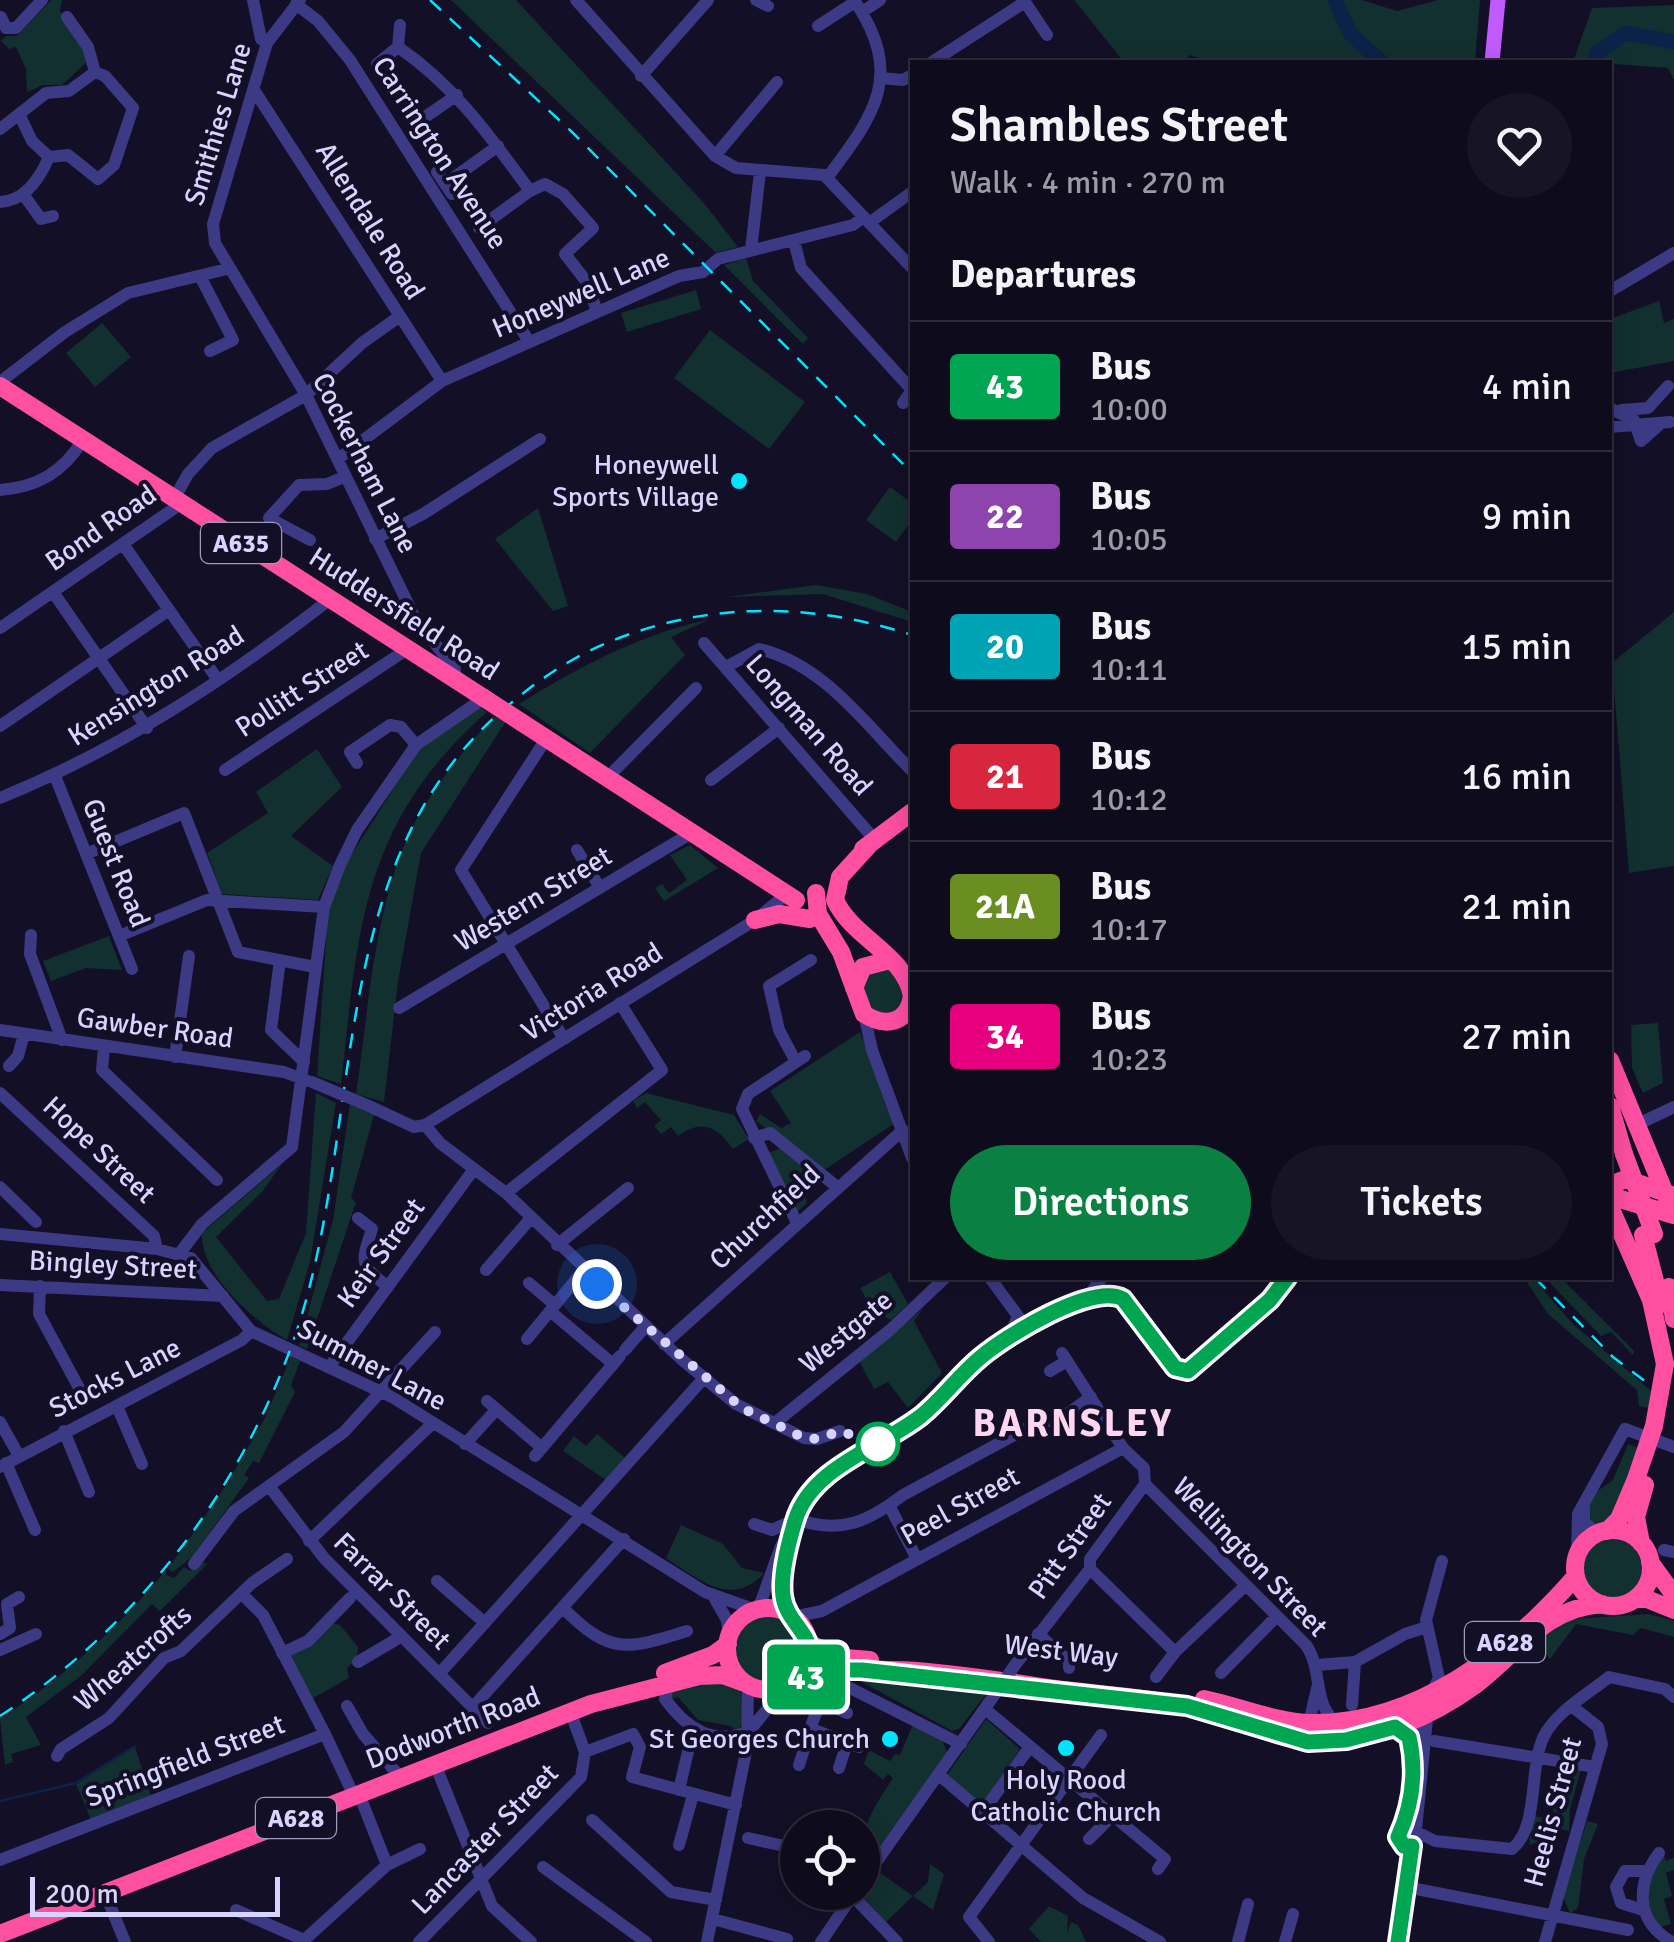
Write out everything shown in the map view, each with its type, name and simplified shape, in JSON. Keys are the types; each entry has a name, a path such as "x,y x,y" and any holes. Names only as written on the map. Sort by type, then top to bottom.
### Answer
{"highway":[{"name":"Huddersfield Road","path":"0,384 328,600 728,855 789,899"},
{"path":"789,899 816,894 873,841 910,813"},
{"path":"873,841 836,884 835,900 896,964 910,992"},
{"path":"755,920 778,914 814,916 816,894"},
{"name":"A635","path":"789,899 896,964"},
{"name":"A635","path":"814,916 833,937 864,1014"},
{"path":"854,988 863,967 896,964"},
{"path":"864,1014 882,1023 897,1020 910,1009"},
{"path":"1612,1066 1674,1215"},
{"path":"1612,1122 1617,1161 1648,1234 1674,1319"},
{"path":"1617,1161 1663,1189"},
{"path":"1612,1186 1617,1161"},
{"path":"1646,1206 1663,1189"},
{"path":"1612,1197 1674,1215"},
{"path":"1612,1211 1651,1300 1670,1373"},
{"path":"1642,1543 1636,1516 1640,1482 1670,1373 1648,1234"},
{"path":"1640,1482 1620,1519 1578,1554 1576,1576 1585,1594 1602,1604 1619,1605 1647,1598 1674,1610"},
{"path":"1602,1532 1626,1532 1663,1555 1674,1594"},
{"path":"1635,1599 1663,1555"},
{"name":"West Way","path":"1467,1682 1576,1576"},
{"name":"West Way","path":"790,1684 836,1670 940,1676 1187,1706 1308,1742 1346,1740 1426,1715 1557,1614 1602,1604"},
{"path":"757,1610 792,1616 808,1642 806,1665 790,1684 766,1690 747,1684 730,1662 728,1640 740,1620 757,1610"},
{"name":"Dodworth Road","path":"591,1704 683,1667 728,1640"},
{"name":"West Way","path":"808,1642 845,1658 996,1671 1189,1696 1306,1723 1426,1715"},
{"name":"Dodworth Road","path":"0,1934 570,1711 704,1676 724,1675 747,1684"}],"main road":[{"path":"1484,60 1488,0"},
{"path":"1492,60 1498,0"}],"street":[{"path":"2,27 20,26 42,0"},
{"path":"253,0 261,39 267,43"},
{"path":"576,0 715,156 736,168 760,172 809,171 827,178 910,266"},
{"path":"642,76 708,0"},
{"path":"818,26 857,4 880,0"},
{"name":"Smithies Lane","path":"227,269 215,243 213,224 267,43 298,2"},
{"name":"Carrington Avenue","path":"298,2 350,60 528,340"},
{"path":"935,60 1026,2 1047,35"},
{"path":"827,178 874,110 881,78 878,45 857,4"},
{"path":"67,17 88,47 95,72"},
{"path":"398,48 400,25"},
{"path":"378,64 388,50 398,48 458,96 530,191"},
{"path":"0,129 46,93 69,91 95,72"},
{"path":"19,114 32,141 50,157 68,155 98,179 114,166 133,108 105,76 95,72"},
{"path":"881,78 903,80 910,76"},
{"path":"715,156 776,82"},
{"name":"Allendale Road","path":"254,90 442,381"},
{"path":"415,124 458,96"},
{"path":"445,183 498,146"},
{"path":"0,202 22,194 39,179 50,157"},
{"path":"750,250 760,172"},
{"path":"479,228 500,219 530,191 546,184 563,194 593,228 565,254 586,281 597,311"},
{"name":"Honeywell Lane","path":"338,459 442,381 528,340 750,250 854,225 910,193"},
{"path":"22,194 43,222"},
{"path":"794,241 801,268 910,388"},
{"path":"1612,290 1674,253"},
{"path":"0,384 65,332 120,298 227,269"},
{"name":"Cockerham Lane","path":"227,269 306,395 416,618 455,669 455,679"},
{"path":"200,276 234,340 210,352"},
{"name":"Bond Road","path":"0,628 123,544 178,501 188,474 212,448 306,395 362,342 400,316"},
{"path":"1612,411 1648,408 1668,386"},
{"path":"902,403 910,393"},
{"path":"1612,413 1636,431"},
{"path":"1612,427 1636,431 1665,423"},
{"path":"375,539 423,514 540,438"},
{"path":"0,490 22,488 56,474 83,440"},
{"path":"310,540 269,518 300,485 326,484 344,477"},
{"path":"123,544 218,680"},
{"path":"52,592 147,728"},
{"name":"Kensington Road","path":"0,798 54,776 147,728 328,600"},
{"path":"0,726 169,610"},
{"name":"Longman Road","path":"704,643 873,841"},
{"path":"726,668 759,649 792,660 816,675 910,769"},
{"name":"Pollitt Street","path":"224,770 406,650"},
{"path":"607,778 696,688"},
{"path":"0,1234 180,1253 202,1224 292,1147 307,1080 304,1062 324,907 357,830 416,745 484,698"},
{"path":"357,763 350,752 390,725 401,728 416,745"},
{"path":"711,780 751,756 779,728"},
{"path":"546,739 461,870 564,1040"},
{"name":"Guest Road","path":"54,776 132,969"},
{"path":"86,854 184,813 238,952 315,967"},
{"name":"Western Street","path":"399,1008 692,832"},
{"path":"577,850 600,888"},
{"name":"Victoria Road","path":"425,1124 789,899"},
{"path":"118,936 218,900 324,907"},
{"path":"30,935 30,954 62,1040"},
{"path":"174,1057 189,956"},
{"path":"280,960 271,1030 304,1062"},
{"path":"797,1222 745,1120 744,1102 748,1094 801,1059 779,1030 768,986 812,960"},
{"path":"506,1194 662,1070 620,1004"},
{"path":"864,1014 898,1133 910,1149"},
{"name":"Gawber Road","path":"0,1030 307,1080 414,1126 425,1124"},
{"path":"8,1066 18,1056 24,1034"},
{"path":"104,1047 102,1070 217,1180"},
{"name":"Hope Street","path":"0,1092 154,1236 157,1249"},
{"path":"1634,1126 1674,1108"},
{"path":"425,1124 440,1144 506,1194 645,1327 742,1408 811,1439 840,1431"},
{"path":"754,1138 770,1133 836,1186"},
{"name":"Churchfield","path":"664,1344 898,1133"},
{"path":"760,1152 784,1142"},
{"name":"Keir Street","path":"329,1367 474,1169"},
{"path":"0,1187 36,1222"},
{"path":"557,1245 628,1188"},
{"path":"358,1218 372,1229 362,1260 364,1267 388,1287"},
{"path":"486,1270 531,1218"},
{"name":"Summer Lane","path":"180,1253 204,1270 251,1331 383,1393 713,1597 757,1610"},
{"path":"527,1339 584,1271"},
{"name":"Westgate","path":"776,1422 890,1330 943,1280"},
{"path":"991,1280 1018,1316 1032,1320 1050,1316"},
{"path":"997,1344 1089,1295 1100,1280"},
{"path":"1089,1295 1111,1294 1123,1299 1175,1368 1188,1371 1270,1300 1285,1280"},
{"path":"528,1283 553,1308 619,1357"},
{"name":"Bingley Street","path":"0,1285 223,1296"},
{"path":"40,1286 39,1314 85,1398"},
{"path":"757,1610 781,1546 809,1494 831,1474 923,1414 997,1344 1016,1324 1018,1316"},
{"path":"465,1444 492,1405 538,1452 645,1327"},
{"name":"Stocks Lane","path":"3,1465 242,1340 251,1331"},
{"path":"194,1564 234,1511 344,1432 435,1332"},
{"name":"Wellington Street","path":"1050,1371 1064,1357 1123,1448 1144,1468 1145,1484 1306,1645 1316,1665 1317,1688 1306,1723"},
{"path":"439,1674 704,1378"},
{"path":"754,1524 772,1530 795,1522 833,1529 891,1509 898,1498 1031,1426 1063,1417 1092,1397"},
{"path":"118,1406 142,1464"},
{"path":"0,1422 20,1456"},
{"path":"309,1542 432,1423"},
{"path":"1578,1554 1576,1525 1625,1429 1674,1448"},
{"path":"64,1431 89,1492"},
{"name":"Peel Street","path":"792,1616 822,1610 1123,1448"},
{"path":"3,1465 35,1530"},
{"name":"Pitt Street","path":"880,1857 990,1709 1015,1665 1090,1569 1090,1559 1145,1484"},
{"name":"Farrar Street","path":"269,1486 309,1542 488,1723"},
{"path":"1584,1505 1584,1521 1602,1532"},
{"path":"891,1509 917,1559"},
{"path":"792,1616 782,1590 795,1522"},
{"path":"772,1530 781,1546"},
{"path":"472,1707 624,1540"},
{"name":"Wheatcrofts","path":"56,1756 109,1718 164,1658 180,1651 286,1559"},
{"path":"1411,1838 1413,1762 1438,1685 1427,1627 1442,1562"},
{"path":"1090,1569 1175,1652"},
{"path":"436,1580 485,1623"},
{"path":"1156,1677 1175,1652 1245,1586"},
{"path":"242,1594 262,1616 325,1734"},
{"path":"1,1633 10,1628 7,1604 19,1597"},
{"path":"713,1597 727,1620 728,1640"},
{"path":"282,1653 308,1641 350,1598"},
{"path":"563,1608 605,1644 641,1645 686,1631"},
{"path":"808,1642 812,1622 822,1610"},
{"path":"1222,1673 1276,1617"},
{"name":"Wellington Street","path":"1316,1665 1355,1662 1405,1634 1427,1627"},
{"path":"0,1650 36,1634"},
{"path":"1038,1634 1069,1661 1070,1668"},
{"path":"362,1657 402,1636"},
{"path":"1352,1705 1357,1679 1355,1662"},
{"path":"1398,1942 1426,1715 1467,1682 1438,1670"},
{"path":"1411,1838 1504,1851 1517,1845 1524,1836 1536,1758 1547,1730 1608,1677 1664,1689 1674,1696"},
{"path":"1357,1679 1369,1690"},
{"path":"670,1682 665,1699 694,1730 727,1739 749,1732 790,1684"},
{"path":"707,1942 749,1732 747,1684"},
{"path":"799,1765 821,1701 837,1686 854,1686 961,1744"},
{"name":"Wellington Street","path":"1317,1688 1334,1722"},
{"path":"821,1701 847,1712"},
{"path":"347,1706 363,1734 401,1778"},
{"name":"Heelis Street","path":"1544,1942 1602,1744 1600,1730 1573,1706"},
{"path":"990,1709 1065,1780 1165,1860 1158,1869"},
{"name":"Lancaster Street","path":"425,1940 580,1776 586,1752 570,1711"},
{"path":"1426,1715 1536,1758 1595,1767"},
{"name":"West Way","path":"1306,1723 1318,1736 1388,1729"},
{"path":"1388,1729 1409,1737 1413,1762"},
{"path":"679,1845 694,1730"},
{"path":"812,1730 853,1745 839,1768"},
{"name":"Springfield Street","path":"0,1860 325,1734 387,1865"},
{"path":"586,1752 633,1734 640,1747 632,1776 736,1805"},
{"path":"989,1942 969,1917 1101,1735"},
{"path":"982,1813 1029,1748"},
{"path":"435,1764 492,1906 532,1942"},
{"path":"939,1775 1083,1898 1160,1942"},
{"path":"1089,1839 1111,1817"},
{"path":"592,1820 670,1892 716,1900"},
{"path":"748,1838 780,1844"},
{"path":"236,1910 303,1941 387,1865 420,1849"},
{"path":"1659,1853 1646,1871 1641,1893 1643,1910 1650,1923 1672,1942"},
{"path":"543,1867 646,1942"},
{"path":"1643,1910 1621,1903 1616,1887 1626,1871 1646,1871"},
{"path":"1406,1887 1628,1930"},
{"path":"105,1893 125,1942"},
{"path":"1072,1913 1083,1898"},
{"path":"1238,1942 1248,1904"},
{"path":"820,1942 841,1910"},
{"path":"867,1910 897,1942"},
{"path":"1285,1942 1293,1914"},
{"path":"713,1919 787,1939"},
{"path":"0,1934 4,1942"}],"green space":[{"path":"51,0 62,0 60,11 89,60 62,85 43,85 27,92 26,69 16,47 9,49 1,41 6,36 17,36"},
{"path":"451,0 516,0 703,202 738,247 716,253"},
{"path":"1074,0 1362,0 1397,11 1438,0 1480,0 1475,60 1206,60 1189,55 1187,60 1122,60"},
{"path":"1674,5 1674,80 1668,68 1614,64 1612,67 1612,60 1574,60 1592,8"},
{"path":"746,258 753,281 808,338 803,344 724,265"},
{"path":"696,290 701,309 627,332 621,313"},
{"path":"1659,301 1664,323 1674,319 1674,361 1612,373 1612,318"},
{"path":"102,323 131,357 95,387 66,353"},
{"path":"710,330 805,402 769,449 674,378"},
{"path":"890,487 910,502 910,523 896,542 866,520"},
{"path":"538,508 568,606 553,611 495,539"},
{"path":"816,585 867,594 907,610 910,621 823,594 726,597"},
{"path":"1674,612 1674,866 1629,873 1612,663"},
{"path":"710,619 671,637 685,655 590,753 519,704 611,653"},
{"path":"480,707 487,712 445,754 414,795 390,838 362,927 341,1084 317,1076 328,910 345,865 418,750"},
{"path":"493,716 506,721 421,853 398,981 384,1102 356,1094 374,963 396,867 426,804"},
{"path":"317,749 342,787 291,836 333,866 318,900 222,894 207,853 268,813 256,792"},
{"path":"690,845 718,868 664,901 655,888 662,884 669,893 687,880 670,855"},
{"path":"109,936 122,970 86,968 51,981 43,961"},
{"path":"889,968 904,982 904,1007 883,1018 864,1003 862,973"},
{"path":"1658,1023 1663,1083 1643,1093 1632,1068 1631,1025"},
{"path":"860,1032 895,1123 824,1170 756,1121 760,1114 781,1128 791,1123 770,1091"},
{"path":"316,1093 336,1103 310,1262 287,1340 245,1309 219,1280 204,1249 202,1233 282,1164 262,1192 216,1237 267,1301 279,1299 306,1233"},
{"path":"646,1093 734,1115 749,1139 733,1149 721,1135 708,1128 695,1128 678,1136 671,1127 661,1134 654,1126 661,1120 645,1102 637,1108 633,1101"},
{"path":"350,1104 374,1115 351,1198 356,1202 307,1349 299,1346 333,1220"},
{"path":"784,1147 819,1175 804,1189 807,1203 797,1212 765,1154"},
{"path":"890,1272 908,1304 891,1320 872,1309 860,1288"},
{"path":"1525,1280 1535,1280 1572,1323 1651,1391 1649,1408 1639,1406 1637,1390 1548,1314"},
{"path":"1547,1280 1563,1280 1634,1351 1633,1355 1611,1332 1601,1336"},
{"path":"923,1309 914,1321 942,1373 908,1408 888,1382 874,1389 859,1361"},
{"path":"291,1357 300,1361 291,1385 295,1392 259,1463 253,1461 244,1475 249,1478 193,1556 173,1572 168,1569 227,1484 265,1418"},
{"path":"597,1434 625,1458 606,1480 563,1451 574,1436 586,1446"},
{"path":"1628,1444 1639,1448 1614,1514 1601,1526 1593,1524 1587,1508 1596,1492 1613,1480"},
{"path":"681,1525 723,1544 742,1568 764,1573 740,1589 727,1590 703,1581 666,1558"},
{"path":"1613,1539 1634,1548 1643,1569 1634,1590 1613,1599 1592,1590 1583,1569 1592,1548"},
{"path":"199,1562 207,1564 160,1611 152,1604 82,1675 26,1717 41,1745 11,1754 13,1762 5,1765 0,1719 87,1652 163,1574 174,1578 184,1567 191,1571"},
{"path":"769,1614 794,1624 804,1649 794,1674 769,1684 744,1674 734,1649 744,1624"},
{"path":"1649,1614 1674,1621 1674,1637 1641,1628 1633,1635 1576,1624 1550,1659 1539,1646 1540,1639 1570,1619"},
{"path":"332,1623 340,1625 358,1647 357,1658 347,1668 349,1678 313,1698 289,1654"},
{"path":"711,1677 741,1689 744,1722 737,1732 731,1726 698,1720 678,1697 668,1700 669,1688"},
{"path":"860,1681 991,1688 959,1729 952,1731"},
{"path":"986,1719 1020,1749 981,1805 947,1775"},
{"path":"913,1724 942,1739 947,1752 880,1846 880,1810 874,1810 893,1778 888,1774 883,1780 864,1764 869,1750 890,1761 895,1754 900,1755"},
{"path":"135,1747 151,1796 91,1820 76,1784"},
{"path":"1568,1767 1581,1769 1570,1809 1569,1831 1546,1826 1542,1841 1529,1845 1534,1810 1537,1817 1552,1818 1556,1799 1562,1799"},
{"path":"1587,1821 1598,1824 1584,1859 1578,1908 1570,1913 1563,1897"},
{"path":"1663,1854 1666,1861 1674,1858 1674,1870 1666,1873 1672,1896 1664,1899 1671,1924 1660,1927 1650,1907 1648,1890"},
{"path":"930,1864 944,1874 933,1910 913,1896 928,1882"},
{"path":"880,1873 913,1896 886,1922 875,1910 880,1910"},
{"path":"1049,1906 1068,1916 1067,1934 1071,1922 1078,1925 1086,1942 1041,1942 1029,1929"}],"waterway":[{"path":"1335,0 1350,33 1379,60"},
{"path":"1595,60 1597,53 1626,33 1674,42"},
{"path":"0,1801 76,1783 135,1746"}],"railway":[{"path":"430,0 572,132 910,471"},
{"path":"0,1716 48,1682 134,1604 206,1513 264,1412 287,1358 312,1275 374,928 402,848 444,774 505,708 543,678 599,646 651,627 725,613 800,612 875,624 910,634"},
{"path":"1537,1280 1613,1357 1674,1403"}],"bus line":[{"name":"43","path":"1285,1280 1270,1300 1188,1371 1180,1372 1123,1299 1111,1294 1089,1295 997,1344 923,1414 831,1474 801,1506 784,1578 785,1606 804,1630 809,1644 806,1665 793,1682 836,1670 862,1670 1019,1684 1187,1706 1308,1742 1346,1740 1395,1727 1409,1737 1413,1762 1409,1816 1398,1837 1404,1846 1412,1846 1398,1942"}],"place":[{"name":"Honeywell Sports Village","path":"739,481"},
{"name":"St Georges Church","path":"890,1739"},
{"name":"Holy Rood Catholic Church","path":"1066,1748"}],"district":[{"name":"BARNSLEY","path":"1073,1423"}],"route":[{"path":"597,1284 742,1408 804,1438 818,1439 840,1431 878,1444"}]}
